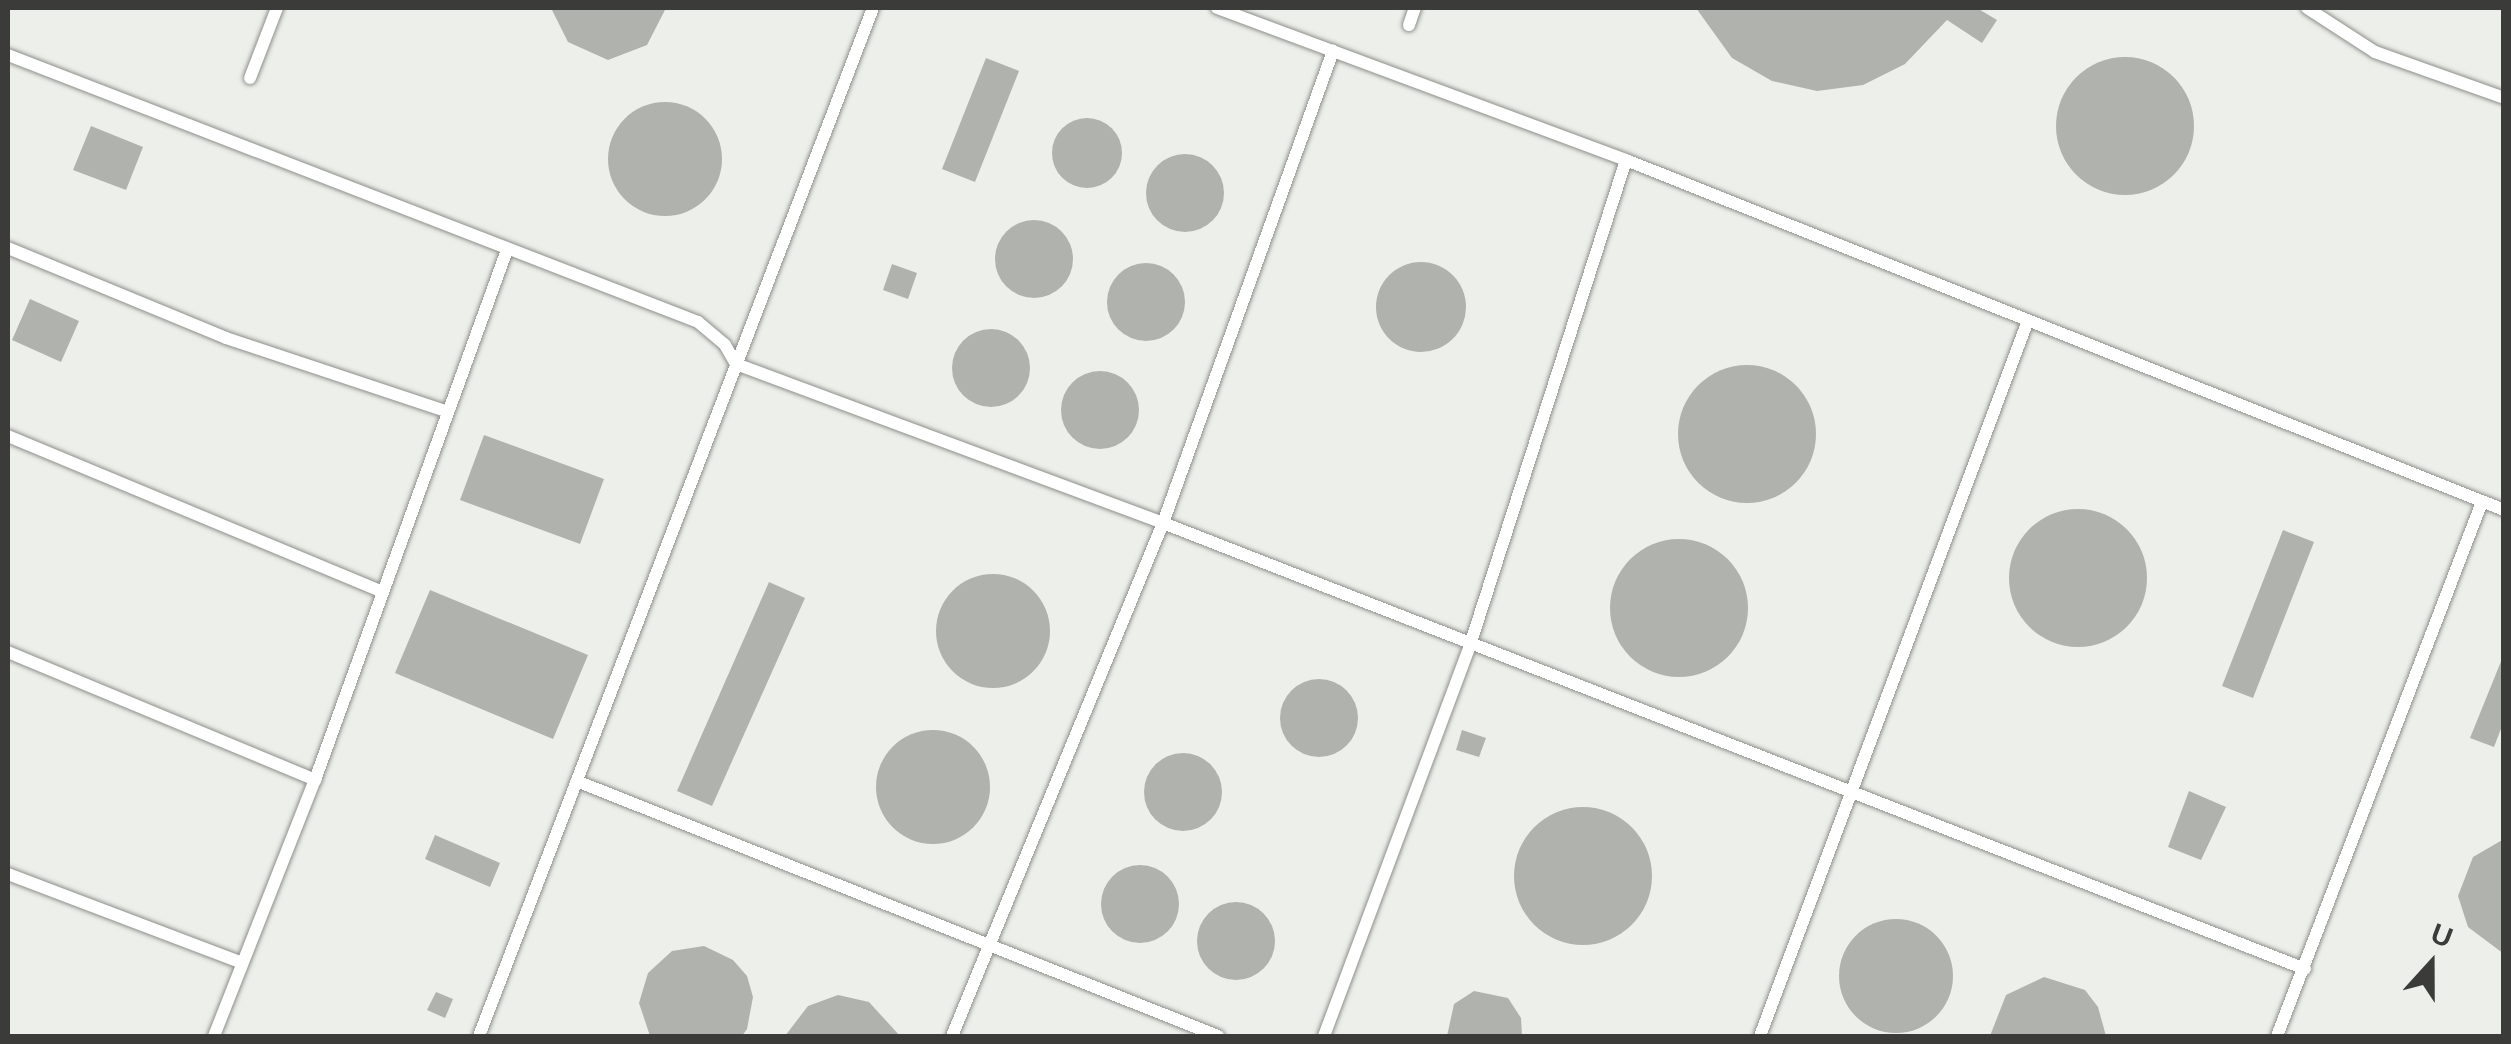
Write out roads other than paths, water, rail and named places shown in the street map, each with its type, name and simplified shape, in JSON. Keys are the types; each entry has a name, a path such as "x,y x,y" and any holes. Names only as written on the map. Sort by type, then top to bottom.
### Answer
{"lane":[{"path":"250,78 277,8"},
{"path":"479,1036 580,782 874,8"},
{"path":"1217,8 1626,160 2504,510"},
{"path":"1409,25 1415,8"},
{"path":"2307,8 2375,52 2504,98"},
{"path":"952,1036 986,944 1163,523 1333,51"},
{"path":"8,54 698,322 725,345 736,364 1163,523 2304,968"},
{"path":"1324,1036 1471,642 1626,160"},
{"path":"8,248 226,338 446,411"},
{"path":"214,1036 315,780 446,411 508,250"},
{"path":"1760,1036 2027,323"},
{"path":"8,436 381,591"},
{"path":"2277,1036 2482,502"},
{"path":"8,652 315,780"},
{"path":"580,782 1218,1036"},
{"path":"8,874 240,962"}]}
